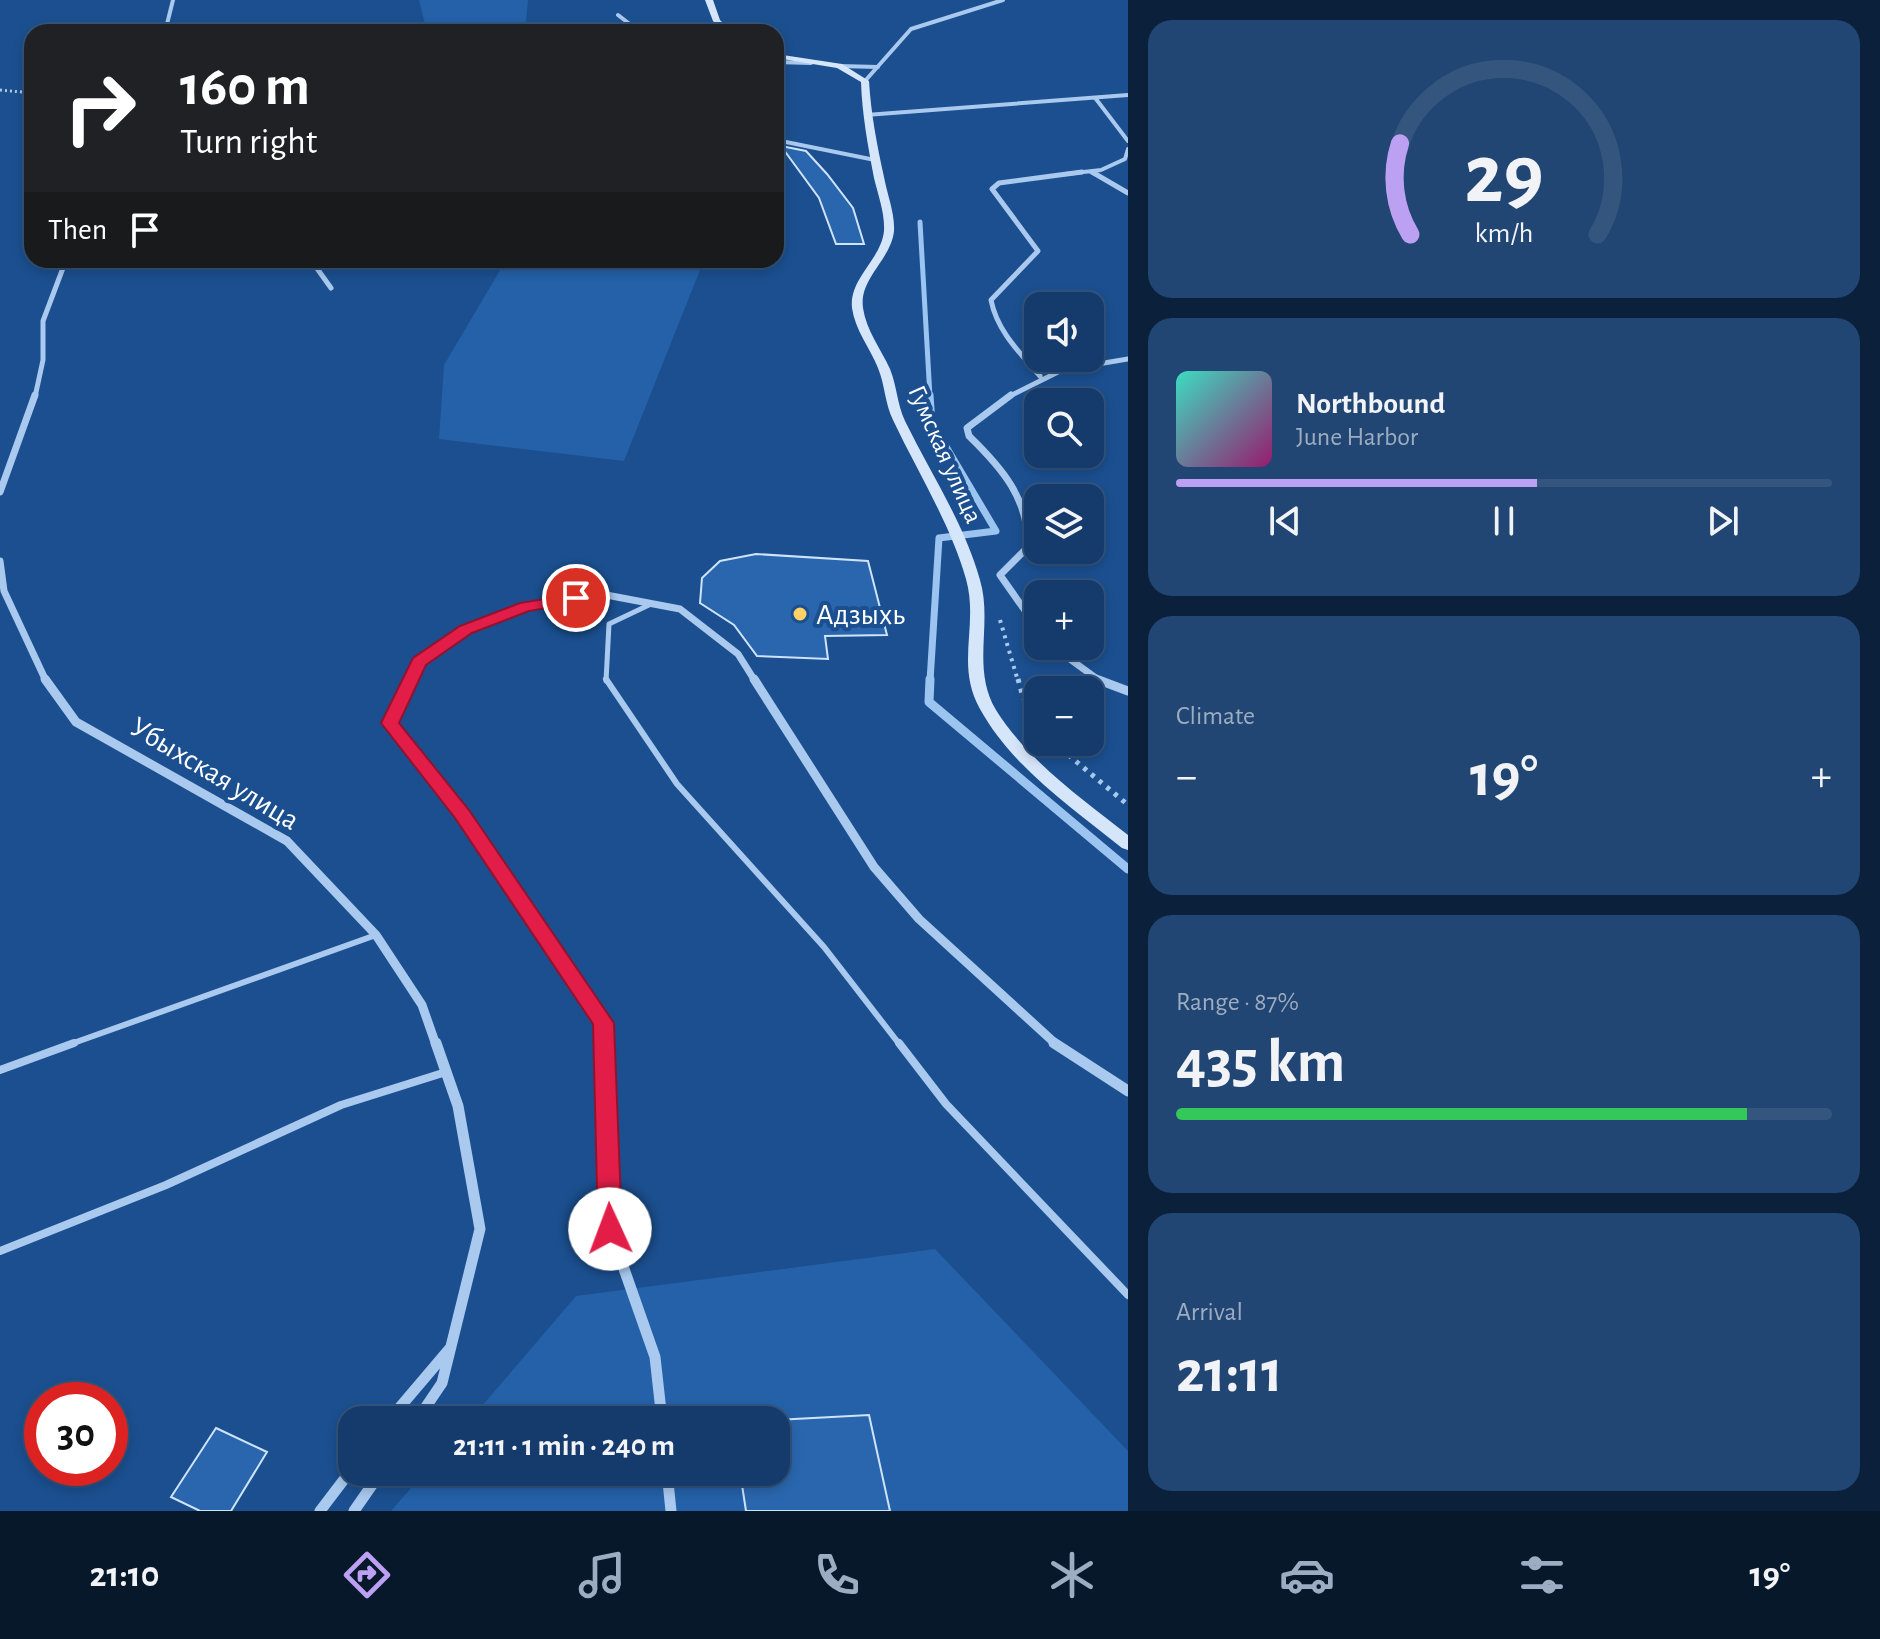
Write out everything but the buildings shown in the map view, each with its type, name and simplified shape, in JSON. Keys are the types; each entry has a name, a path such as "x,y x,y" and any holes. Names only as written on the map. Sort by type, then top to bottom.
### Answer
{"street":[{"path":"167,24 173,0"},
{"path":"709,0 720,24"},
{"path":"839,66 865,81 911,29 1003,0"},
{"path":"618,15 630,24"},
{"path":"784,57 839,66 878,67"},
{"path":"784,62 814,63"},
{"name":"Гумская улица","path":"865,81 866,115 889,226 887,248 860,287 857,301 860,324 887,376 896,414 944,506 974,579 979,602 974,629 975,673 987,708 1011,742 1128,844"},
{"path":"866,115 1128,95"},
{"path":"1096,99 1128,141"},
{"path":"784,142 875,160"},
{"path":"1040,376 997,321 992,307 991,300 1038,251 992,189 999,183 1115,165 1125,159 1128,149"},
{"path":"1090,171 1128,193"},
{"path":"0,492 38,387 43,360 43,321 63,268"},
{"path":"317,268 331,288"},
{"path":"1024,611 1000,575 1028,547 1027,511 1013,485 969,436 967,428 973,420 1040,376 1078,366 1128,359"},
{"name":"Убыхская улица","path":"0,561 4,591 48,685 76,722 287,841 376,935 422,1005 458,1106 480,1229 454,1343 401,1406"},
{"path":"660,1406 655,1357 610,1229 603,1023 462,814 390,723 419,662 466,630 525,607 601,594 680,609 738,654 874,867 919,919 1066,1054 1128,1091"},
{"path":"1067,660 1079,671 1106,686 1128,691"},
{"path":"426,1406 442,1383 454,1343"},
{"path":"320,1511 339,1486"},
{"path":"354,1511 371,1486"},
{"path":"668,1486 671,1511"}],"lane":[{"path":"651,604 609,624 606,683 677,784 824,947 946,1104 1128,1295"},
{"path":"0,1070 376,935"},
{"path":"0,1251 166,1185 341,1105 446,1072"}],"path":[{"path":"0,90 24,92"},
{"path":"999,619 1024,699"},
{"path":"1070,756 1128,805"}],"shaded area":[{"path":"419,0 528,0 527,24 425,24"},
{"path":"501,268 701,268 624,461 439,439 444,365"},
{"path":"935,1249 1128,1451 1128,1511 391,1511 413,1486 790,1486 790,1406 482,1406 576,1296"}],"waterway":[{"path":"920,222 930,397"},
{"path":"930,395 932,423 996,531 939,538 930,681"},
{"path":"930,679 929,702 1128,869"}],"place":[{"name":"Адзыхь","path":"800,614"}],"route":[{"path":"576,598 525,607 466,630 419,662 390,723 462,814 603,1023 610,1229"}]}
